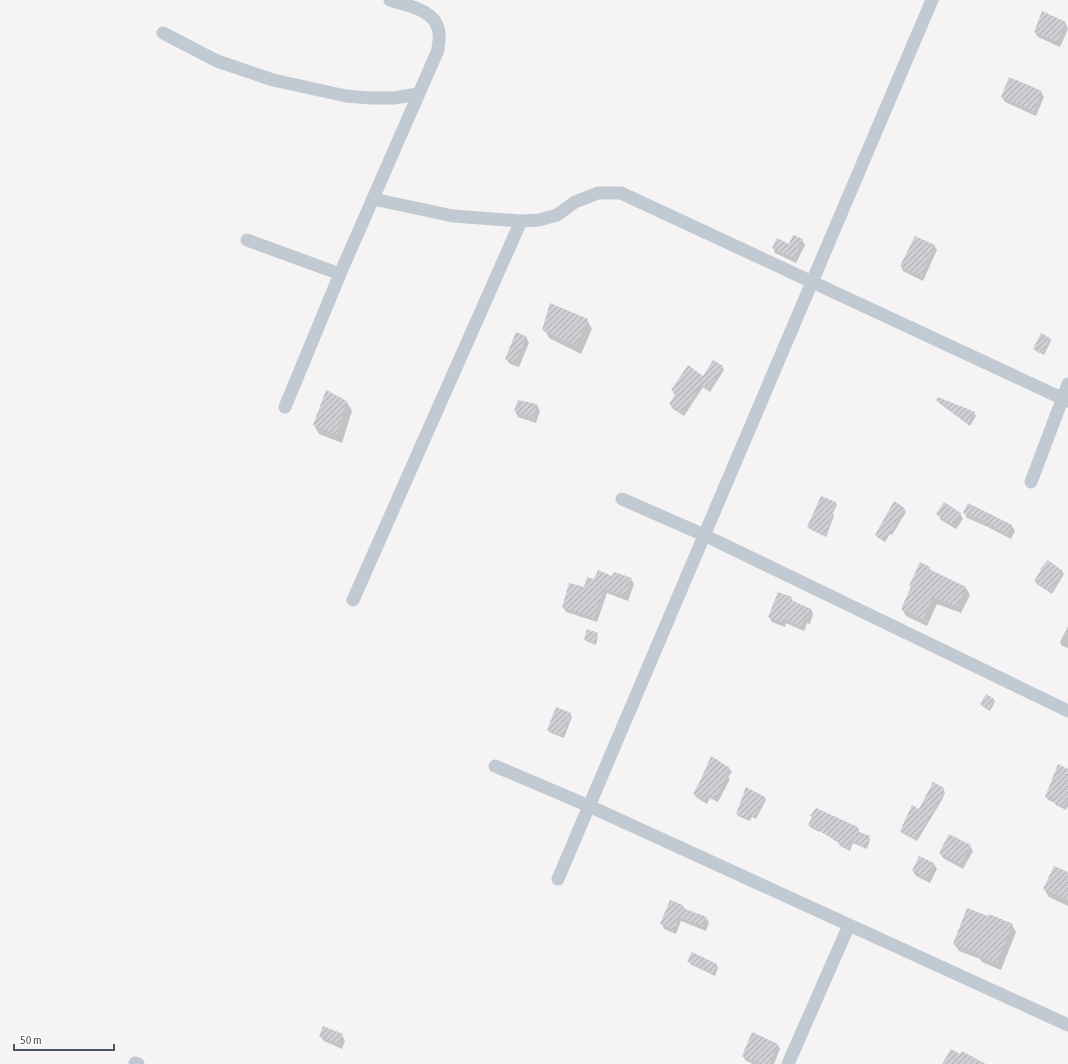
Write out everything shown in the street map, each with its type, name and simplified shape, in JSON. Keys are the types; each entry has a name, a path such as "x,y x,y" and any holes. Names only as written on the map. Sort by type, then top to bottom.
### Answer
{"street":[{"path":"285,407 340,274 438,50 439,33 434,20 427,13 417,8 390,0"},
{"path":"558,879 932,0"},
{"path":"163,33 217,61 254,75 273,80 346,96 382,98 418,94"},
{"path":"373,199 453,216 520,221 539,220 558,215 575,202 598,193 621,193 1065,400"},
{"path":"353,600 520,221"},
{"path":"247,240 340,274"},
{"path":"1031,482 1065,400 1068,384"},
{"path":"622,499 704,535 1068,711"},
{"path":"495,766 589,806 1068,1025"},
{"path":"788,1064 849,925"}],"building":[{"path":"1042,11 1066,22 1057,42 1034,32"},
{"path":"1009,77 1042,91 1033,111 1001,97"},
{"path":"793,235 803,239 794,259 772,248 777,238 789,244"},
{"path":"915,236 935,245 921,277 900,266"},
{"path":"550,303 588,319 576,346 542,330"},
{"path":"516,332 527,337 515,362 505,359"},
{"path":"1041,333 1050,338 1042,354 1033,349"},
{"path":"713,360 723,366 708,389 701,384 682,413 669,404 676,394 671,390 688,365 703,376"},
{"path":"326,390 347,401 337,435 313,425"},
{"path":"938,397 975,412 968,424 936,400"},
{"path":"518,400 537,404 534,418 514,411"},
{"path":"821,496 836,502 832,512 834,513 824,536 807,527"},
{"path":"894,501 905,508 884,540 875,535"},
{"path":"944,502 961,513 953,525 936,514"},
{"path":"968,503 1012,525 1007,535 984,521 963,513"},
{"path":"1048,560 1063,571 1051,592 1034,581 1041,570 1040,569"},
{"path":"920,562 930,567 929,569 966,587 957,607 933,597 923,619 901,609 911,587 909,586"},
{"path":"598,570 612,576 614,572 632,578 625,596 604,589 594,618 562,607 569,583 584,587 587,577 594,579"},
{"path":"778,592 792,597 791,600 811,609 807,619 805,618 801,627 784,619 782,622 768,617"},
{"path":"587,629 598,633 595,643 584,639"},
{"path":"986,694 994,699 989,709 980,704"},
{"path":"556,707 571,713 563,736 547,730"},
{"path":"711,756 730,768 726,773 728,774 715,799 708,795 705,800 693,794"},
{"path":"1058,764 1068,769 1068,799 1064,807 1052,802 1054,799 1045,797"},
{"path":"933,782 944,788 941,798 916,839 900,831 912,805 919,809"},
{"path":"746,787 765,797 754,817 751,815 749,819 736,814"},
{"path":"816,808 858,827 857,831 870,836 866,847 852,841 848,849 838,844 839,842 808,825 812,817 810,816"},
{"path":"949,834 971,845 960,864 939,853"},
{"path":"919,856 934,863 927,878 912,871"},
{"path":"1054,866 1068,872 1068,900 1043,889"},
{"path":"670,900 683,905 682,908 707,917 703,926 679,917 674,929 660,924"},
{"path":"967,908 988,916 989,914 1013,924 997,963 976,955 977,953 953,944"},
{"path":"692,952 717,964 713,974 687,961"},
{"path":"323,1026 343,1034 339,1044 319,1036"},
{"path":"752,1032 778,1044 770,1064 761,1064 742,1056"},
{"path":"951,1049 960,1054 962,1051 986,1064 942,1064"}]}
